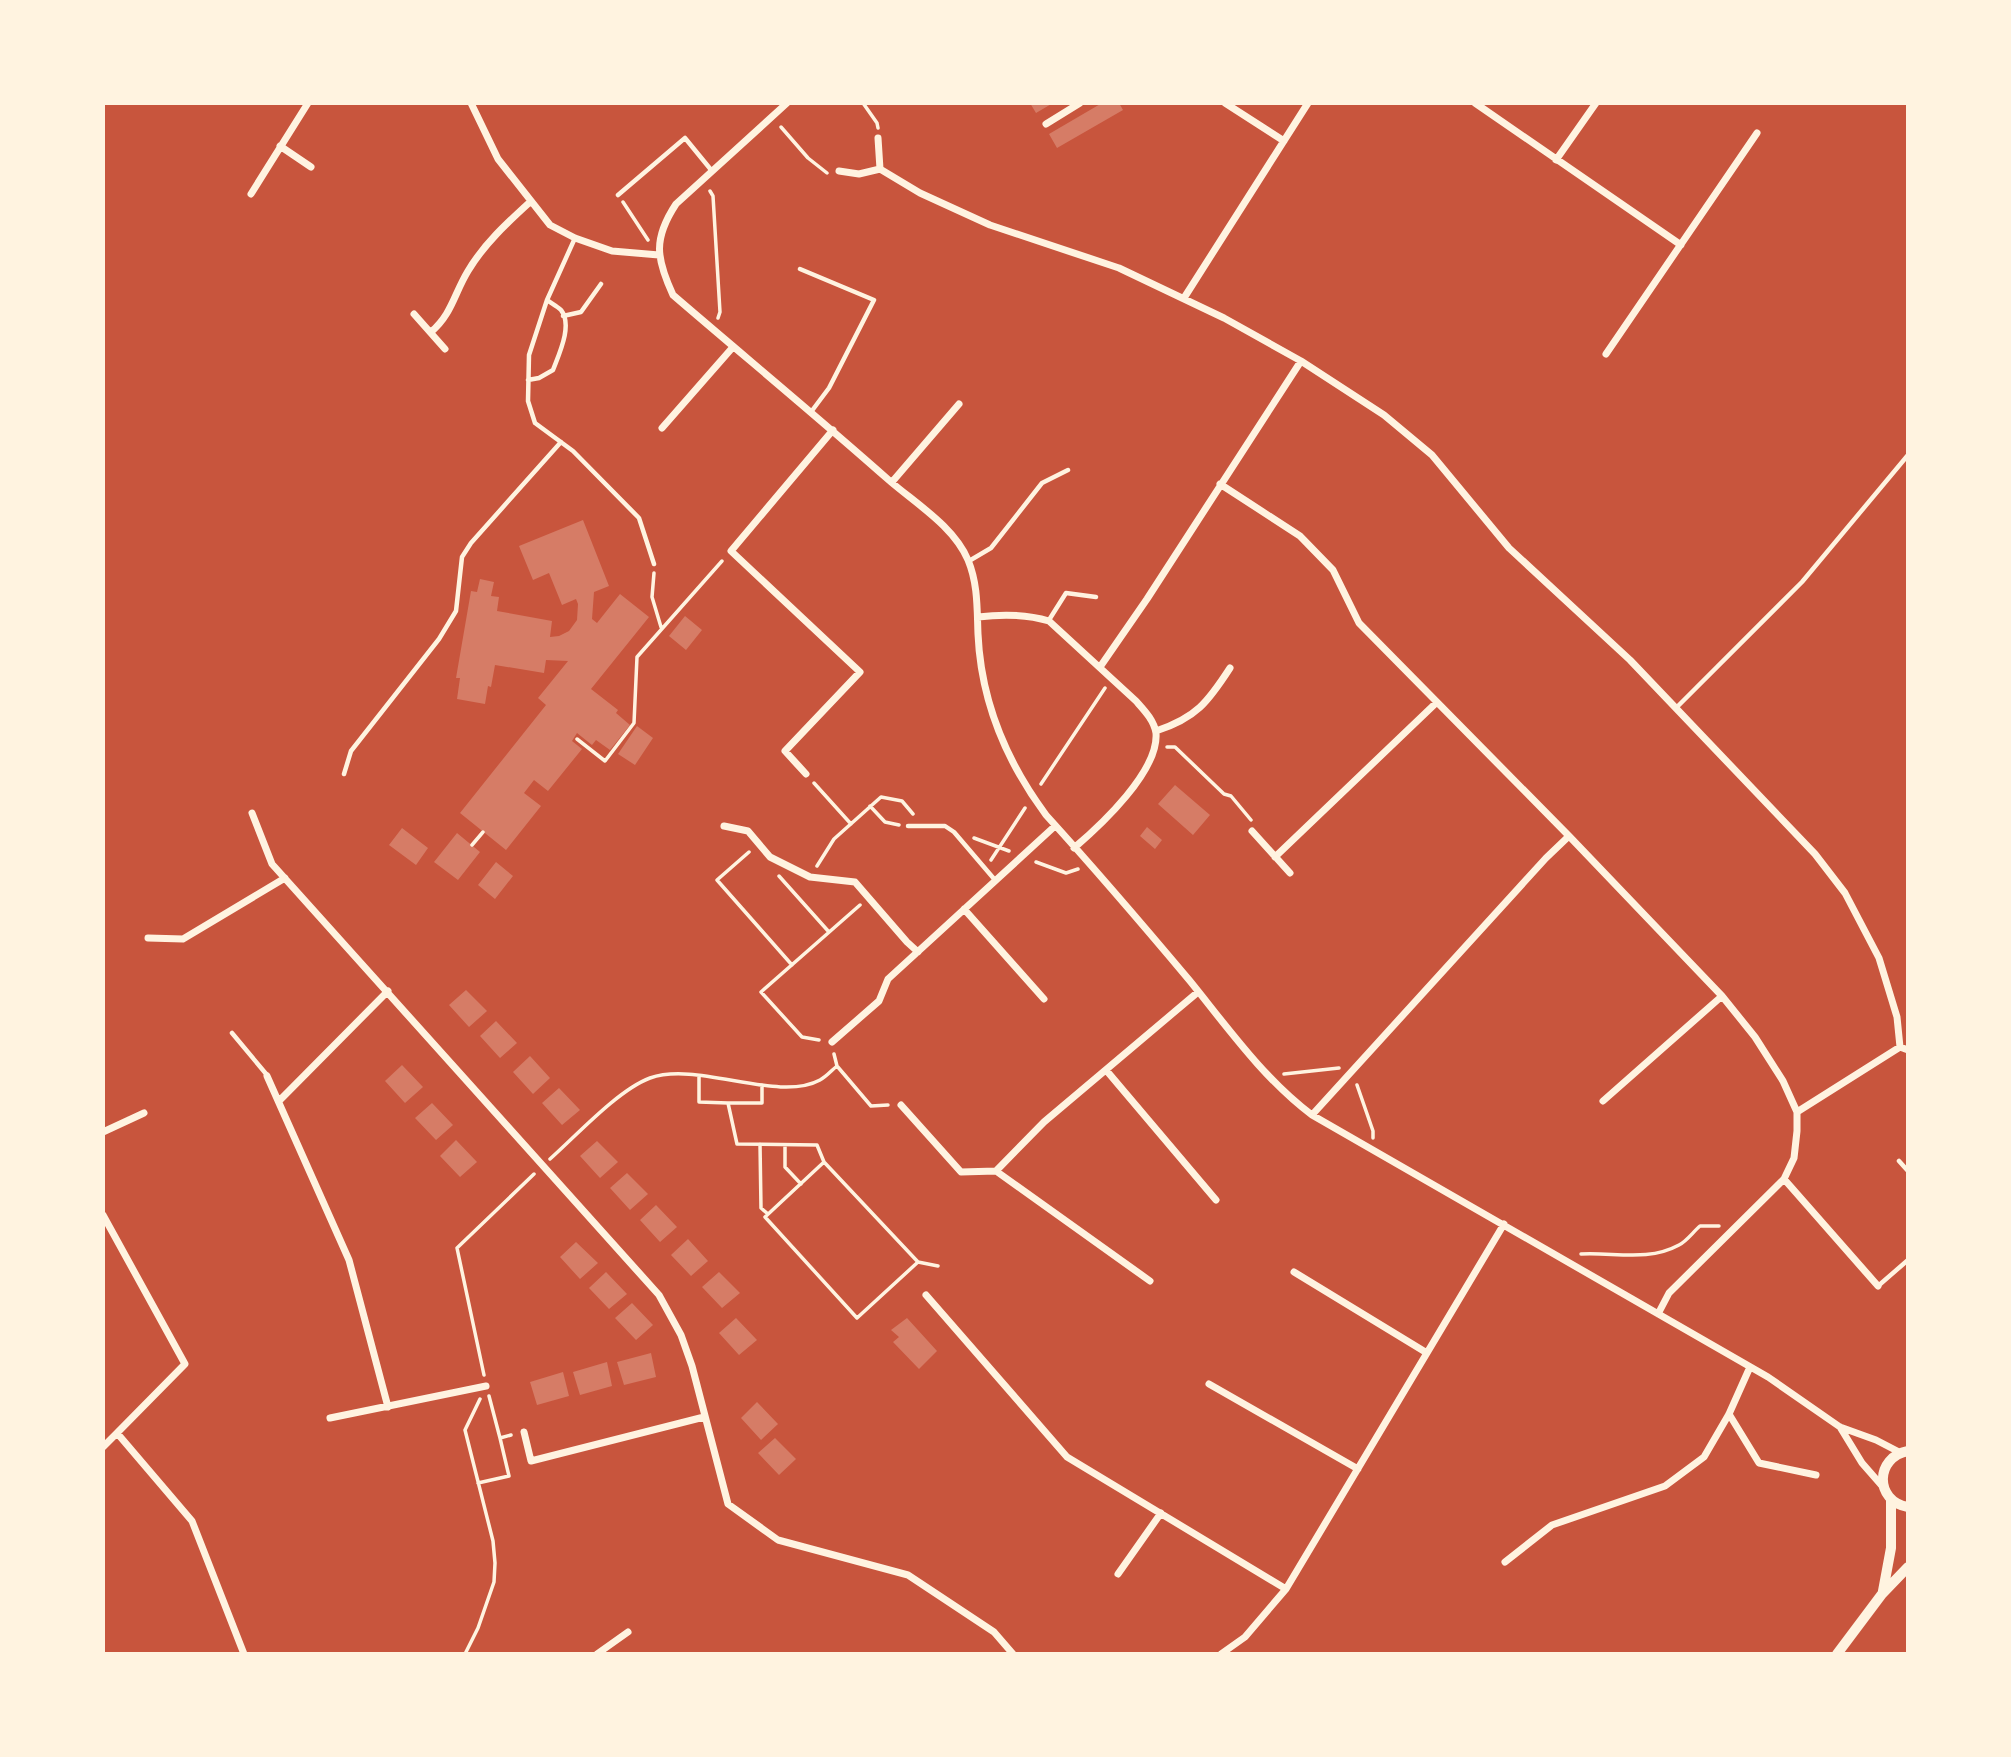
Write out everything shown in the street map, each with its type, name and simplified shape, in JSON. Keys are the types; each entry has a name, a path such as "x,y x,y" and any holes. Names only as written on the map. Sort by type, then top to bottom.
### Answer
{"street":[{"path":"251,194 308,103"},
{"path":"471,103 498,159 550,225 575,238 612,251 659,255"},
{"path":"787,103 676,204 664,221 659,255 661,269 673,295 956,537 969,562 977,599 984,685 993,719 1005,749 1032,797 1074,848 1287,1097 1312,1115 1751,1367 1840,1427 1904,1452"},
{"path":"1046,124 1080,103"},
{"path":"1225,103 1284,141"},
{"path":"1184,298 1308,103"},
{"path":"1475,103 1681,245"},
{"path":"1556,160 1595,103"},
{"path":"1606,354 1757,133"},
{"path":"878,138 880,169"},
{"path":"280,146 311,167"},
{"path":"839,171 859,174 880,169 920,193 990,225 1119,268 1184,298 1301,361 1384,415 1432,455 1509,548 1630,660 1815,854 1845,893 1879,958 1904,1048 1797,1112"},
{"path":"431,332 445,319 468,271 492,237 530,202"},
{"path":"414,314 445,349"},
{"path":"662,428 733,347"},
{"path":"1100,667 1147,600 1301,361"},
{"path":"892,482 959,404"},
{"path":"806,774 785,751 860,672 730,551 833,430"},
{"path":"1220,484 1300,536 1333,570 1359,623 1722,996 1755,1037 1783,1081 1797,1112 1794,1158 1784,1179 1670,1293 1658,1314"},
{"path":"978,617 1019,615 1049,621 1149,715 1156,732 1155,748 1149,765 1102,824 1074,848"},
{"path":"1156,732 1177,724 1209,700 1230,668"},
{"path":"1275,857 1436,703"},
{"path":"252,813 272,864 659,1295 685,1345 692,1366 728,1504 778,1540 908,1575 994,1632 1013,1654"},
{"path":"724,825 748,831 770,857 810,877 856,882 918,952"},
{"path":"832,1042 879,1001 888,979 1055,825"},
{"path":"1252,831 1290,873"},
{"path":"1312,1115 1569,836"},
{"path":"148,937 183,939 285,878"},
{"path":"964,909 1044,999"},
{"path":"279,1101 388,991"},
{"path":"996,1171 1044,1122 1198,992"},
{"path":"1603,1101 1722,996"},
{"path":"1106,1070 1216,1200"},
{"path":"267,1076 349,1260 388,1407"},
{"path":"901,1105 961,1172 996,1171 1150,1281"},
{"path":"103,1132 144,1113"},
{"path":"1784,1179 1878,1286"},
{"path":"103,1215 186,1364 103,1447"},
{"path":"1221,1654 1245,1637 1286,1589 1504,1224"},
{"path":"1294,1272 1427,1353"},
{"path":"926,1295 1067,1457 1286,1589"},
{"path":"1505,1562 1552,1525 1665,1486 1704,1457 1729,1414 1751,1367"},
{"path":"1209,1384 1357,1469"},
{"path":"330,1418 486,1386"},
{"path":"1729,1414 1759,1463 1815,1475"},
{"path":"524,1432 531,1461 705,1417"},
{"path":"1840,1427 1862,1463 1891,1500 1891,1548 1882,1594"},
{"path":"117,1433 192,1521 244,1654"},
{"path":"1883,1487 1882,1478 1887,1462 1904,1452"},
{"path":"1891,1500 1908,1507"},
{"path":"1118,1574 1161,1513"},
{"path":"1837,1654 1882,1594 1908,1567"},
{"path":"597,1654 628,1632"}],"lane":[{"path":"618,195 685,138 712,171"},
{"path":"575,238 547,300 529,355 528,401 535,423 561,442 639,518 654,564"},
{"path":"800,269 874,300 829,388 811,412"},
{"path":"563,316 580,312 601,284"},
{"path":"527,380 539,378 553,370 562,344 565,324 562,311 547,300"},
{"path":"344,774 351,751 439,639 456,611 462,557 561,442"},
{"path":"1676,708 1802,582 1908,455"},
{"path":"969,562 991,548 1042,483 1068,470"},
{"path":"1049,621 1066,593 1096,597"},
{"path":"908,826 944,826 954,832 995,881"},
{"path":"232,1032 267,1076"},
{"path":"1899,1161 1908,1171"},
{"path":"1878,1286 1908,1260"}],"path":[{"path":"863,103 877,122 878,138"},
{"path":"772,116 808,158 828,174 839,171"},
{"path":"703,179 713,196 720,312 713,330"},
{"path":"618,195 659,255"},
{"path":"577,739 605,761 634,723 637,657 730,551"},
{"path":"654,564 652,597 661,628"},
{"path":"985,869 1111,678"},
{"path":"1155,748 1175,747 1224,794 1231,796 1251,818 1252,831"},
{"path":"806,774 851,824"},
{"path":"810,877 834,839 881,797 902,801 923,826"},
{"path":"870,806 885,822 908,826"},
{"path":"472,845 483,832"},
{"path":"758,844 717,880 792,965"},
{"path":"770,857 770,867 829,932"},
{"path":"869,898 761,992 802,1037 832,1042 837,1066 872,1106 901,1105"},
{"path":"542,1166 632,1087 653,1077 699,1076 788,1087 820,1080 837,1066"},
{"path":"1268,1076 1336,1067 1353,1071 1373,1131 1374,1150"},
{"path":"699,1076 699,1102 762,1104 762,1084"},
{"path":"728,1103 737,1144 817,1145 824,1162 918,1262 938,1266"},
{"path":"761,1144 761,1208 768,1214"},
{"path":"785,1145 785,1167 801,1184"},
{"path":"824,1162 765,1217 857,1318 918,1262"},
{"path":"1565,1259 1583,1254 1629,1256 1660,1252 1681,1244 1700,1226 1735,1226"},
{"path":"478,1483 509,1476 486,1386"},
{"path":"500,1438 524,1432"}],"building":[{"path":"1030,103 1053,103 1036,113"},
{"path":"1102,103 1119,103 1123,110 1057,148 1049,134"},
{"path":"583,520 609,586 594,592 592,619 597,623 620,594 649,617 591,689 618,710 616,713 630,725 610,750 596,740 592,745 577,733 572,741 582,749 548,791 534,780 524,793 541,806 506,850 460,813 546,705 538,698 568,661 546,660 544,673 495,665 485,704 457,699 460,678 456,678 471,591 477,592 480,579 494,582 491,596 499,597 497,611 552,621 550,637 569,631 577,620 576,599 562,605 549,573 533,580 519,546"},
{"path":"685,616 702,630 686,650 669,636"},
{"path":"637,726 653,738 635,765 618,754"},
{"path":"1175,785 1210,815 1193,835 1158,804"},
{"path":"1147,827 1162,840 1155,849 1140,836"},
{"path":"402,828 428,848 416,865 389,845"},
{"path":"457,833 480,852 458,880 434,862"},
{"path":"496,862 513,876 495,899 478,885"},
{"path":"466,990 487,1011 469,1027 449,1005"},
{"path":"496,1021 517,1043 500,1058 480,1036"},
{"path":"530,1056 550,1078 533,1094 513,1072"},
{"path":"402,1065 423,1087 405,1103 385,1081"},
{"path":"559,1088 580,1110 562,1125 542,1103"},
{"path":"432,1103 453,1125 436,1140 415,1118"},
{"path":"456,1140 477,1162 460,1177 440,1156"},
{"path":"597,1141 618,1162 600,1178 580,1156"},
{"path":"627,1173 648,1194 630,1210 610,1188"},
{"path":"656,1205 677,1227 660,1242 640,1220"},
{"path":"688,1239 708,1261 691,1276 671,1255"},
{"path":"576,1242 598,1263 580,1279 560,1257"},
{"path":"606,1272 627,1294 609,1309 589,1288"},
{"path":"719,1272 740,1293 722,1308 702,1287"},
{"path":"632,1303 653,1325 636,1340 615,1318"},
{"path":"736,1318 757,1340 739,1355 719,1333"},
{"path":"907,1318 937,1351 919,1369 893,1342 899,1337 891,1330"},
{"path":"651,1353 656,1377 624,1385 617,1362"},
{"path":"607,1362 612,1386 580,1395 573,1372"},
{"path":"563,1372 569,1396 537,1405 530,1382"},
{"path":"757,1402 778,1424 761,1440 741,1418"},
{"path":"775,1438 796,1459 779,1475 758,1453"}]}
